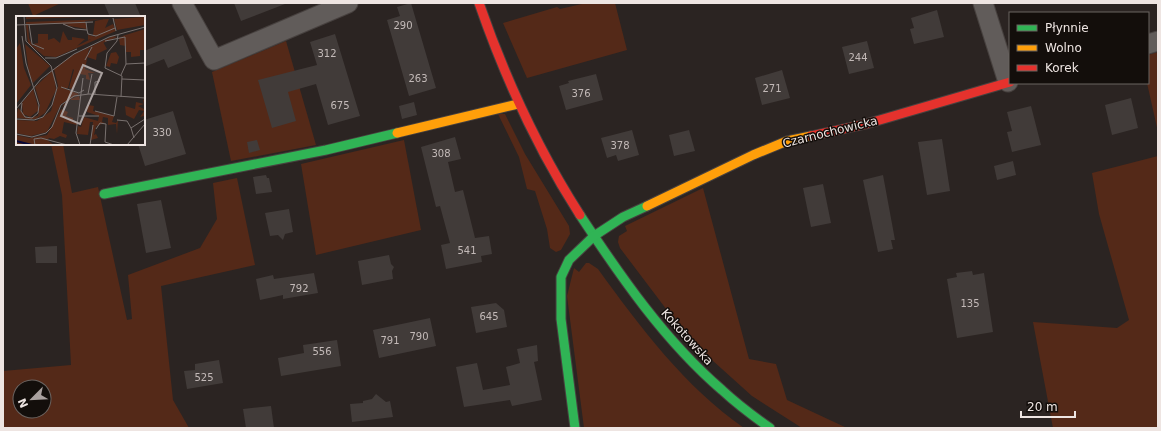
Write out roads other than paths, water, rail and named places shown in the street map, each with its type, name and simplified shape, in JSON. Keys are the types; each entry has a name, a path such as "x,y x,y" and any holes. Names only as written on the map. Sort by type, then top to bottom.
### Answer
{"street":[{"path":"182,3 214,60 348,3"},
{"name":"Kokotowska","path":"479,3 506,77 537,143 594,236 645,308 672,341 731,399 770,428"},
{"path":"983,3 1009,82"},
{"name":"Czarnochowicka","path":"575,428 561,319 561,277 569,260 594,236 623,217 753,155 787,141 866,124 1009,82"},
{"path":"104,194 326,150 518,104"}]}
